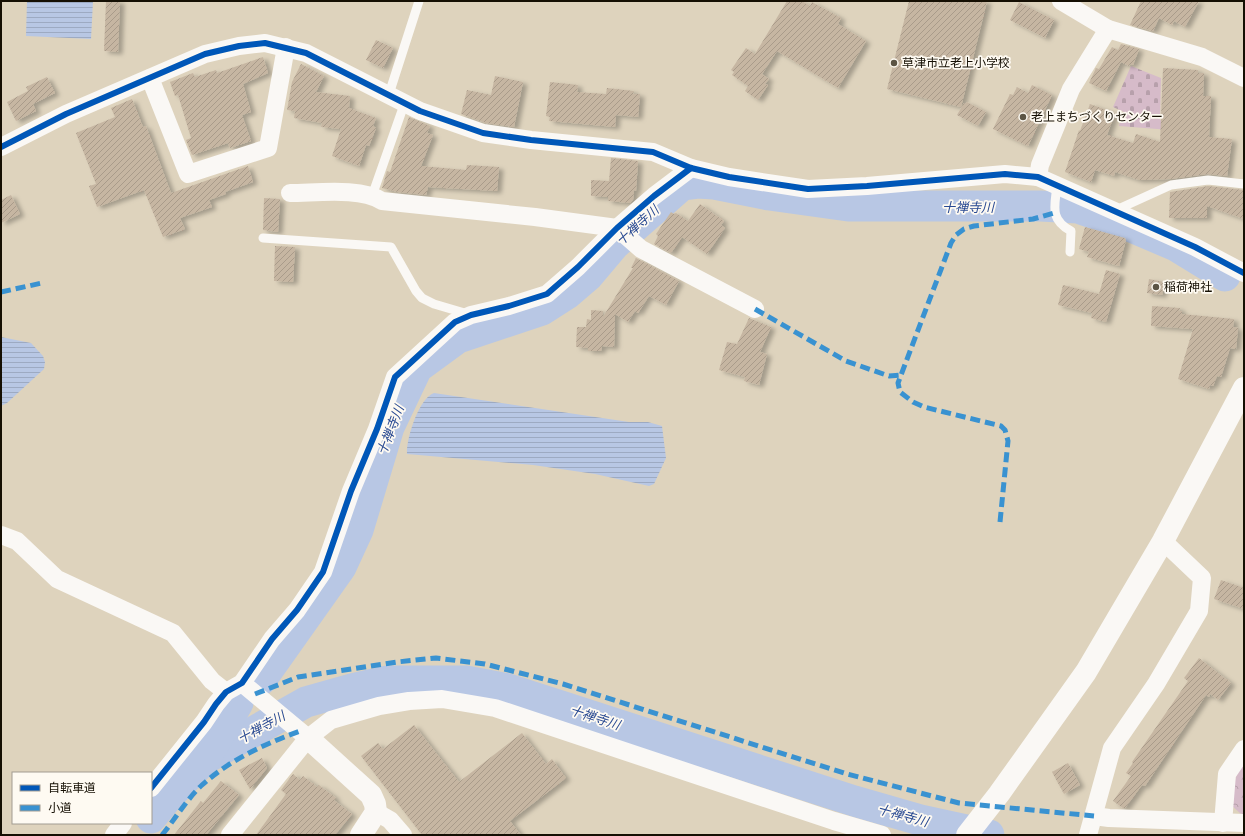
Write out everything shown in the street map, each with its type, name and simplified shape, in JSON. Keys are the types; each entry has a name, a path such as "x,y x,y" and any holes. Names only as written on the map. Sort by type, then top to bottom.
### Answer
{"street":[{"path":"1060,1 1108,29 1202,57 1244,78"},
{"path":"1038,177 1040,165 1071,89 1108,29"},
{"path":"1,147 66,114 205,54 239,46 265,43 286,47 322,60 420,111 483,133 531,140 653,152 691,168 729,177 808,189 867,186 1005,174 1038,177 1195,247 1244,273"},
{"path":"150,78 188,174 268,148 286,47"},
{"path":"152,787 226,692 242,683 272,639 297,610 323,572 351,491 377,429 395,377 454,322 471,315 509,306 547,294 578,267 622,234 654,196 691,168"},
{"path":"290,193 343,192 372,196 382,201 535,217 622,234 641,248 755,309"},
{"path":"967,835 999,794 1086,672 1164,541 1244,388"},
{"path":"1,535 17,541 57,579 173,633 212,681 226,692"},
{"path":"1090,827 1112,748 1156,684 1198,611 1202,578 1164,541"},
{"path":"242,683 300,731 371,796 375,804 376,812 361,835"},
{"path":"230,835 300,731 330,720 379,706 409,701 442,699 495,708 834,821 882,835"},
{"path":"1223,823 1227,774 1244,749"},
{"path":"376,812 390,820 403,835"},
{"path":"1090,827 1109,818 1244,823"},
{"path":"114,835 123,824"}],"lane":[{"path":"389,94 419,1"},
{"path":"372,196 405,102"},
{"path":"1115,211 1171,185 1208,180 1244,184"},
{"path":"1057,185 1054,213 1062,226 1071,231 1070,252"},
{"path":"263,238 392,247 416,291 422,298 434,304 471,315"}],"green space":[{"path":"1131,66 1161,78 1160,120 1171,122 1170,130 1119,126 1124,112 1113,107"},
{"path":"1244,762 1244,814 1241,814 1231,805 1236,777"}],"water":[{"path":"27,1 93,1 91,39 26,36"},
{"path":"1,337 31,343 43,356 45,362 44,369 7,403 1,406"},
{"path":"434,393 629,422 648,422 662,426 666,458 654,484 649,486 595,474 533,465 407,454 407,447 414,420 428,396"}],"building":[{"path":"106,1 120,1 118,52 104,51"},
{"path":"787,1 802,1 810,6 812,2 841,18 838,24 866,41 838,88 777,51 762,74 769,79 765,84 768,85 758,100 745,91 748,86 732,75 734,72 731,70 746,48 755,54"},
{"path":"909,1 987,1 961,107 887,89"},
{"path":"1141,1 1199,1 1185,27 1174,21 1172,25 1159,18 1153,31 1130,25"},
{"path":"1019,2 1054,20 1045,38 1010,20"},
{"path":"376,40 393,48 383,68 366,60"},
{"path":"1121,44 1139,49 1133,65 1130,64 1129,66 1121,62 1106,91 1089,83 1096,68 1099,69 1112,47 1118,50"},
{"path":"263,57 268,73 243,84 251,112 242,115 251,141 230,148 228,143 192,155 186,140 191,138 178,95 175,96 170,82 193,73 195,77 216,70 217,73"},
{"path":"301,64 324,76 316,92 350,96 349,108 376,118 373,126 376,128 369,146 366,145 359,166 332,156 341,129 321,127 322,123 294,118 295,111 287,110 292,82"},
{"path":"1163,68 1198,70 1198,73 1204,73 1203,96 1211,96 1209,137 1232,139 1227,176 1207,174 1170,179 1139,180 1115,172 1114,176 1095,170 1091,182 1065,172 1079,130 1080,131 1090,104 1115,113 1107,135 1133,143 1136,134 1160,142"},
{"path":"495,76 523,82 514,127 486,123 461,114 467,90 491,95"},
{"path":"47,77 55,93 33,104 36,111 16,121 7,102 28,91 26,87"},
{"path":"550,82 578,85 577,92 606,94 607,88 634,91 633,94 640,94 638,117 616,115 615,127 549,121 550,117 546,116"},
{"name":"老上まちづくりセンター","path":"1032,85 1052,95 1028,146 993,129 1010,94 1013,95 1017,87 1028,93"},
{"path":"132,99 143,127 146,126 171,193 248,166 253,182 225,192 226,194 209,200 212,207 180,218 185,229 163,237 144,190 97,207 89,186 96,184 76,133 115,117 111,108"},
{"path":"967,102 986,112 978,126 957,115 964,103 965,104"},
{"path":"409,117 430,126 427,133 433,135 421,166 466,170 467,165 499,167 497,191 428,187 426,195 398,192 382,188 387,171 390,172"},
{"path":"611,158 638,161 636,191 634,190 633,200 630,203 608,201 608,197 591,196 591,180 609,181"},
{"path":"1208,186 1244,190 1244,219 1207,206 1207,218 1169,218 1170,192"},
{"path":"11,195 20,214 1,223 1,200"},
{"path":"264,198 280,199 278,232 263,230"},
{"path":"700,204 724,221 721,225 725,228 707,254 682,237 671,253 654,244 658,236 656,234 671,212 674,214 676,213 688,221"},
{"path":"1085,227 1125,238 1126,240 1119,266 1087,257 1089,252 1079,249"},
{"path":"275,246 295,247 293,282 274,281"},
{"path":"636,258 679,281 666,305 649,296 638,313 635,311 628,322 615,314 614,347 602,346 601,351 588,351 588,348 576,347 577,327 586,327 587,319 591,320 591,310 603,311 603,317 633,268 631,268"},
{"path":"1106,270 1120,274 1106,322 1091,318 1092,313 1058,305 1063,285 1099,294"},
{"name":"稲荷神社","path":"1149,279 1165,282 1162,295 1147,293"},
{"path":"1152,306 1180,308 1179,311 1182,311 1182,314 1234,319 1233,327 1238,328 1236,349 1230,348 1221,377 1217,376 1213,386 1210,385 1209,389 1178,379 1193,329 1151,326"},
{"path":"749,318 771,327 760,352 767,354 759,385 744,381 745,377 719,370 727,342 737,344"},
{"path":"1221,580 1244,588 1244,609 1214,599"},
{"path":"1199,658 1231,683 1218,700 1210,694 1209,697 1206,695 1145,786 1142,785 1125,808 1123,808 1113,801 1131,776 1126,773 1188,681 1184,678"},
{"path":"414,725 459,782 522,733 546,764 552,759 566,778 510,821 521,835 422,835 361,756 378,743 383,749"},
{"path":"262,758 267,768 250,789 239,770"},
{"path":"1068,763 1080,785 1064,794 1052,772"},
{"path":"293,774 300,780 303,776 317,787 319,785 336,798 334,800 352,814 335,835 256,835 286,794 281,790"},
{"path":"221,781 239,795 206,835 174,835 201,801 203,803"}],"waterway":[{"name":"十禅寺川","path":"261,680 341,567 358,530 389,427 417,368 458,338 542,310 567,294 588,276 615,244 682,185 698,183 714,184 769,195 848,206 1040,206 1078,208 1122,223 1176,246 1225,276"},
{"name":"十禅寺川","path":"205,759 306,702 388,681 466,681 508,689 854,801 920,820 989,835"},
{"name":"十禅寺川","path":"152,817 169,796 205,759 238,703"}],"marked path":[{"path":"1000,522 1008,441 1005,430 1001,426 924,407 913,402 900,392 898,383 951,243 956,235 964,229 974,226 1033,219 1054,213"},
{"path":"1,292 42,283"},
{"path":"755,309 846,361 889,376 902,375"},
{"path":"255,694 298,677 397,662 436,658 485,664 563,684 847,774 959,803 1094,816"},
{"path":"162,835 191,796 213,776 249,753 300,731"}],"cycle path":[{"path":"1,147 66,114 205,54 239,46 265,43 306,53 420,111 483,133 531,140 653,152 691,168 729,177 808,189 867,186 1005,174 1038,177 1195,247 1244,273"},
{"path":"152,787 226,692 242,683 272,639 297,610 323,572 351,491 377,429 395,377 455,322 471,315 509,306 547,294 578,267 617,228 654,196 691,168"}],"place":[{"name":"草津市立老上小学校","path":"894,63"},
{"name":"老上まちづくりセンター","path":"1023,117"},
{"name":"稲荷神社","path":"1156,287"}]}
